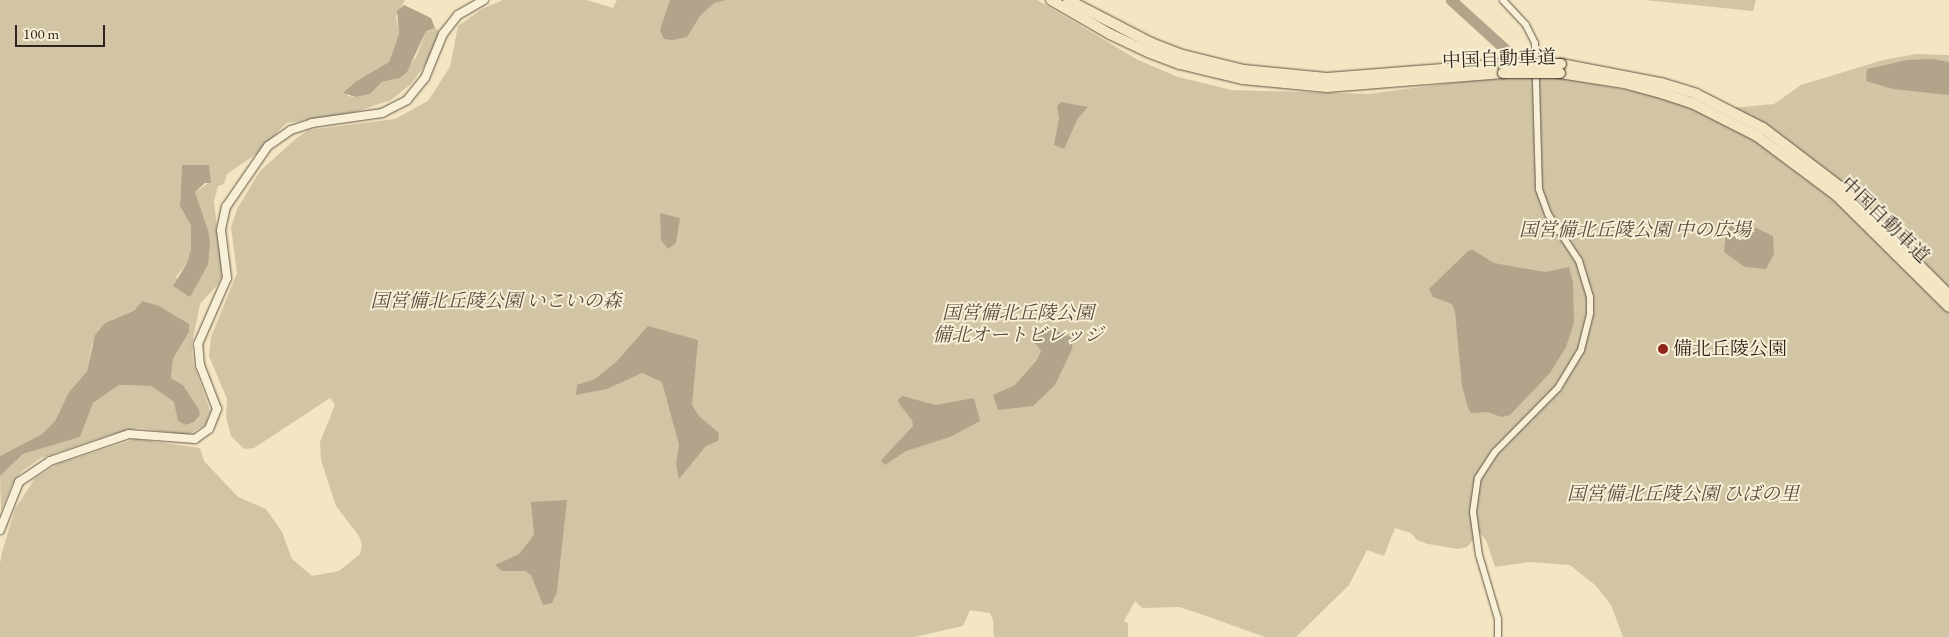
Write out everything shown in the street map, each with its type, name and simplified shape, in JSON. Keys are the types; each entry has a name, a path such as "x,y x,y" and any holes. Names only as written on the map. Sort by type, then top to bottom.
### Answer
{"highway":[{"name":"中国自動車道","path":"1051,0 1110,34 1148,52 1180,64 1243,79 1327,87 1503,68"},
{"name":"中国自動車道","path":"1068,0 1151,43 1183,55 1244,70 1328,78 1503,68 1560,68 1661,83 1704,98 1763,128 1843,189 1949,294"},
{"name":"中国自動車道","path":"1560,68 1658,92 1692,103 1757,136 1836,195 1949,307"}],"main road":[{"path":"0,530 19,482 50,461 128,434 195,439 209,429 217,409 200,365 198,344 227,278 221,230 226,207 268,146 291,130 312,123 382,113 407,100 425,78 443,34 458,15 484,0"}],"street":[{"path":"1498,637 1498,619 1479,555 1473,512 1478,478 1495,452 1558,388 1581,350 1590,313 1590,297 1579,261 1548,214 1539,188 1535,43 1526,25 1503,0"}],"green space":[{"path":"0,0 405,0 396,16 399,34 389,62 358,80 347,96 356,97 370,94 382,82 400,78 416,57 426,31 435,28 439,31 427,62 411,84 391,100 349,114 286,123 259,152 227,174 224,184 218,186 214,201 222,275 219,283 200,304 192,344 193,362 210,411 206,424 188,435 139,428 112,434 41,458 21,472 12,484 1,511 0,476 23,454 79,437 93,403 119,385 151,386 174,402 186,425 196,422 200,415 183,385 171,378 173,359 189,332 135,310 113,319 92,344 87,371 69,392 55,421 42,434 0,456","holes":["182,165 209,165 210,182 195,192 208,230 208,265 190,296 176,277 187,263 191,249 191,226 180,206"]},
{"path":"503,0 587,0 613,8 617,0 1037,0 1138,60 1178,77 1232,90 1368,94 1474,80 1560,78 1656,95 1700,111 1774,104 1801,85 1883,60 1916,54 1949,55 1949,637 1623,637 1611,605 1595,585 1570,565 1529,562 1495,567 1486,540 1472,524 1474,539 1467,547 1458,549 1428,544 1417,540 1411,533 1395,528 1384,556 1367,550 1349,585 1296,637 1265,637 1179,607 1142,608 1135,601 1124,621 1128,623 1128,637 994,637 993,620 990,613 970,610 963,626 914,637 0,637 0,563 3,549 15,509 35,478 58,464 135,439 200,448 204,461 238,497 266,509 282,532 292,559 312,576 339,571 360,554 362,545 359,536 336,506 321,460 320,442 335,405 330,398 254,448 244,449 231,436 226,417 227,399 209,356 211,337 237,273 231,227 237,209 260,171 298,137 309,130 395,119 428,101 450,67 458,26 482,9"},
{"path":"1644,0 1756,0 1753,11"}],"shaded area":[{"path":"670,0 726,0 714,3 700,16 687,37 673,40 664,39 660,30"},
{"path":"404,5 431,18 435,28 426,31 407,72 400,78 382,82 370,94 356,97 343,93 358,80 389,62 399,34 397,11"},
{"path":"1932,59 1949,62 1949,95 1893,89 1866,81 1867,69 1907,60"},
{"path":"1061,102 1088,107 1078,118 1064,149 1054,145 1059,118 1057,106"},
{"path":"182,165 209,165 211,183 205,183 195,192 208,230 210,243 208,265 190,297 173,286 187,263 191,249 191,226 180,206"},
{"path":"660,213 680,218 676,243 668,249 661,240"},
{"path":"1744,222 1773,236 1774,254 1766,269 1745,267 1724,252 1726,231 1732,223"},
{"path":"1473,250 1494,263 1545,272 1569,267 1573,282 1574,323 1566,347 1550,373 1510,415 1501,417 1488,412 1471,413 1468,408 1462,386 1455,312 1452,304 1433,297 1429,289 1468,251"},
{"path":"142,301 159,306 189,324 189,332 173,359 171,378 183,385 199,410 200,415 195,422 186,425 178,421 174,402 151,386 119,385 93,403 80,437 23,454 0,476 0,456 42,434 55,421 69,392 87,371 95,335 105,323 135,310"},
{"path":"1044,325 1073,338 1072,349 1055,385 1033,406 998,410 993,395 1015,385 1037,360 1041,351 1035,343"},
{"path":"648,326 698,340 692,405 699,416 719,433 718,441 706,446 679,479 676,464 679,445 662,382 642,373 607,389 576,395 577,385 595,379 616,362"},
{"path":"902,396 936,405 974,398 980,421 950,437 906,451 885,465 881,461 913,426 912,420 898,400"},
{"path":"567,500 557,592 552,603 543,605 531,575 525,571 502,571 495,565 519,554 534,535 531,502"}],"waterway":[{"path":"1451,0 1507,51"}],"place":[{"name":"備北丘陵公園","path":"1663,349"}],"park label":[{"name":"国営備北丘陵公園 中の広場","path":"1635,230"},
{"name":"国営備北丘陵公園 いこいの森","path":"496,301"},
{"name":"国営備北丘陵公園 備北オートビレッジ","path":"1018,324"},
{"name":"国営備北丘陵公園 ひばの里","path":"1683,494"}]}
